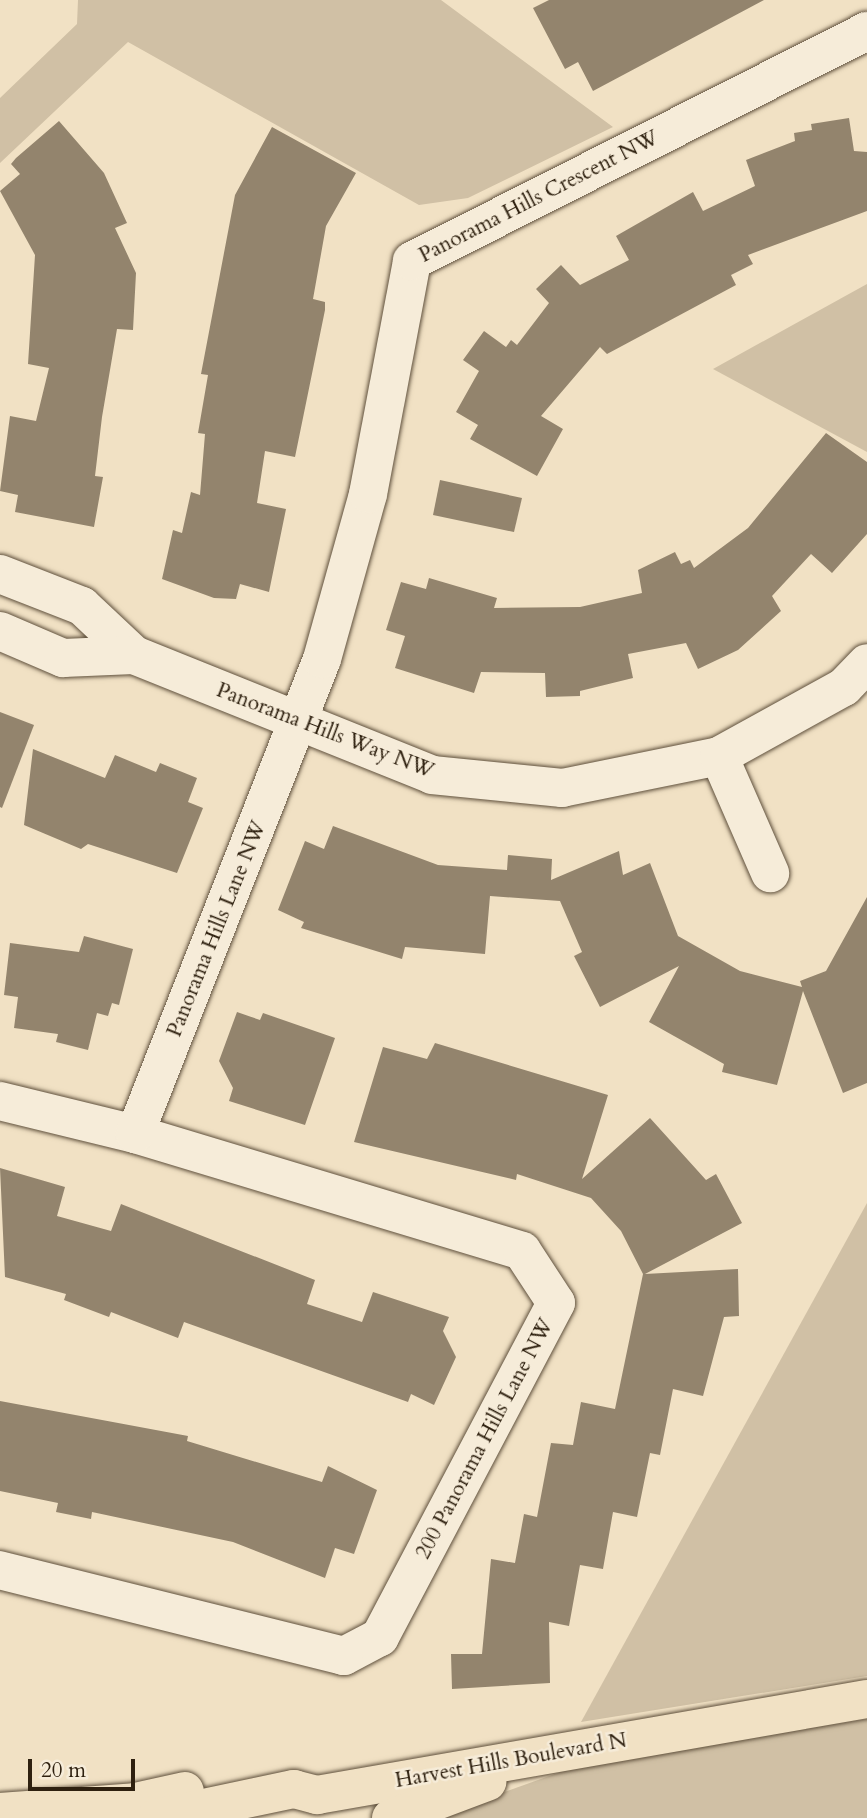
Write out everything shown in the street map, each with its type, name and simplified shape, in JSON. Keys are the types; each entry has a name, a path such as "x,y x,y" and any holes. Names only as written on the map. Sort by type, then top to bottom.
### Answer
{"main road":[{"name":"Harvest Hills Boulevard N","path":"156,1818 294,1789 317,1795 867,1699"},
{"path":"391,1818 564,1752"},
{"path":"0,1812 135,1802 230,1781 294,1789"}],"street":[{"name":"Panorama Hills Crescent NW","path":"300,724 368,494 412,261 867,31"},
{"name":"Panorama Hills Way NW","path":"0,573 82,606 134,655 432,775 562,788 719,756 844,687 867,663"},
{"name":"Panorama Hills Way NW","path":"0,631 63,658 134,655"},
{"name":"Panorama Hills Lane NW","path":"135,1134 300,724"},
{"path":"719,756 770,873"},
{"path":"0,1101 135,1134"},
{"name":"200 Panorama Hills Lane NW","path":"0,1570 344,1656 380,1637 556,1303 522,1251 135,1134"}],"shaded area":[{"path":"78,0 441,0 613,127 468,198 419,205 128,42 0,163 0,98 77,24"},
{"path":"867,284 867,452 713,369"},
{"path":"867,1203 867,1676 581,1722 603,1682"},
{"path":"867,1719 867,1818 431,1818 583,1764"}],"building":[{"path":"549,0 764,0 593,91 578,62 565,69 533,8"},
{"path":"849,118 854,151 867,152 867,211 748,255 753,264 731,275 736,285 607,354 600,347 541,416 563,429 537,476 470,439 478,425 456,412 479,371 463,360 484,331 506,347 511,340 517,345 549,303 536,289 561,265 580,285 629,260 616,236 693,192 703,211 755,186 746,160 795,141 794,133 812,130 811,124"},
{"path":"59,121 104,173 127,223 115,228 136,273 133,330 117,329 102,417 95,476 103,477 94,527 15,512 18,495 0,491 10,416 36,421 49,368 28,364 35,255 0,191 20,174 11,164 16,158"},
{"path":"272,127 356,173 326,226 313,299 325,302 325,310 295,457 265,451 257,503 286,509 269,592 240,584 236,599 214,598 162,579 173,530 182,533 191,492 200,495 205,434 198,433 208,375 201,374 235,195"},
{"path":"826,433 867,462 867,534 832,573 811,554 772,596 781,611 738,650 698,669 686,643 628,654 633,678 580,691 580,696 546,697 545,673 481,672 474,693 395,668 405,636 386,630 401,582 426,589 429,578 497,598 494,608 580,607 642,593 638,570 675,552 681,564 690,560 694,568 748,528"},
{"path":"440,480 522,498 514,532 433,515"},
{"path":"0,712 34,725 2,808 0,807"},
{"path":"33,749 105,778 115,755 156,772 160,763 197,778 188,802 203,808 177,873 88,844 81,849 24,825"},
{"path":"333,826 438,865 507,870 508,855 552,859 551,880 619,851 623,875 650,863 678,936 740,971 802,987 800,981 826,971 867,897 867,1083 843,1093 803,991 777,1085 722,1072 724,1064 649,1022 679,966 600,1007 574,956 582,952 560,901 490,896 485,954 405,947 402,959 301,928 304,922 278,910 305,841 324,849"},
{"path":"84,936 133,949 119,1005 112,1003 108,1016 97,1013 88,1050 56,1042 58,1034 14,1028 18,997 4,995 10,943 79,952"},
{"path":"237,1012 260,1020 263,1013 335,1038 305,1125 229,1101 233,1088 219,1061"},
{"path":"435,1043 608,1095 582,1179 650,1118 706,1180 716,1174 742,1223 645,1274 738,1269 739,1316 724,1317 703,1396 673,1389 660,1455 650,1453 637,1517 613,1512 603,1569 580,1565 569,1626 549,1622 550,1683 452,1689 451,1654 482,1654 491,1559 515,1563 524,1514 537,1517 551,1443 573,1445 581,1402 615,1409 643,1274 621,1231 591,1198 517,1174 516,1180 354,1142 383,1047 427,1059"},
{"path":"0,1168 65,1187 57,1216 111,1231 121,1204 315,1280 307,1304 362,1322 373,1292 449,1317 443,1331 456,1357 434,1405 411,1394 408,1402 184,1322 178,1338 111,1312 109,1317 64,1300 66,1294 5,1277"},
{"path":"0,1401 188,1436 187,1441 322,1482 328,1466 377,1490 354,1554 335,1548 325,1578 233,1542 92,1512 91,1519 56,1512 58,1503 0,1491"}]}
